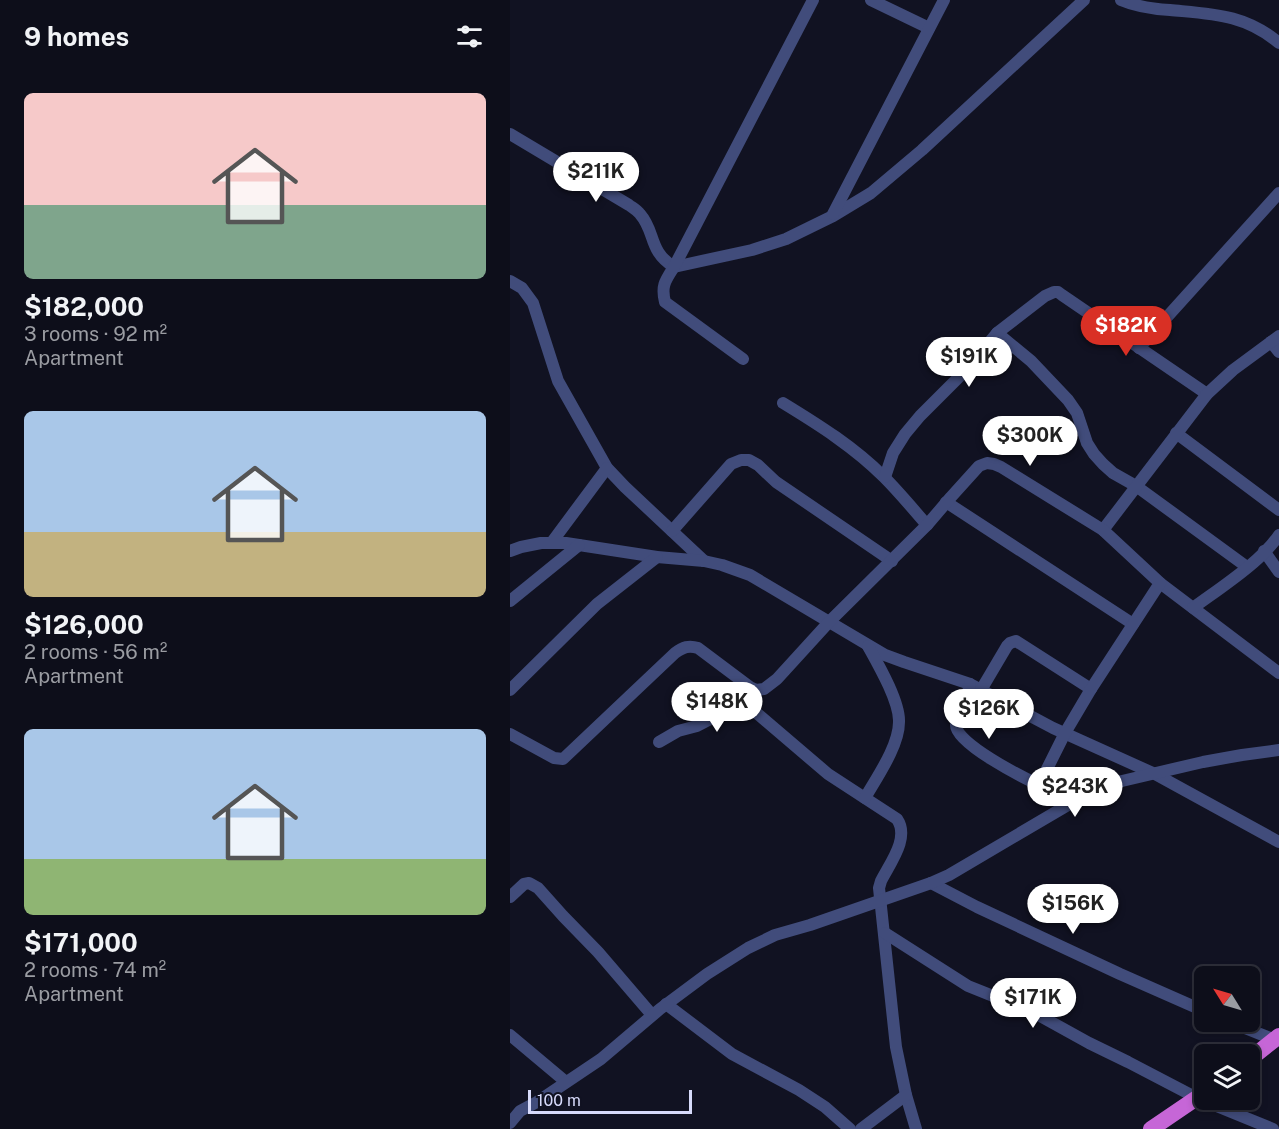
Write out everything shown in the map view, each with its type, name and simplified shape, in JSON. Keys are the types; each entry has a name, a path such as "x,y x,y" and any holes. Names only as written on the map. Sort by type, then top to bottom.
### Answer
{"highway":[{"path":"1260,1051 1277,1038"},
{"path":"1151,1129 1194,1100"}],"street":[{"path":"743,359 671,308 665,302 664,282 674,267 813,0"},
{"path":"871,0 929,28"},
{"path":"833,216 944,0"},
{"path":"510,134 639,213 645,220 658,254 674,267 752,250 786,239 833,216 871,193 922,150 1084,0"},
{"path":"1121,0 1142,7 1218,14 1244,21 1268,33 1279,43"},
{"path":"1140,348 1279,193"},
{"path":"510,281 522,288 533,303 558,381 607,468 704,561"},
{"path":"885,477 893,453 920,416 968,368 997,333 1045,296 1054,292 1058,292 1207,394"},
{"path":"997,333 1031,361 1068,400 1077,413 1087,443 1103,464 1247,567"},
{"path":"1103,530 1207,394 1233,370 1276,343"},
{"path":"783,403 828,431 860,455 885,477 927,525"},
{"path":"1176,433 1279,510"},
{"path":"672,531 730,464 749,460 758,465 776,482 892,561"},
{"path":"510,734 554,758 563,759 675,652 683,647 699,648 750,687 756,690 764,689 777,679 829,622 927,525 979,466 987,463 994,464 1103,530 1160,583 1279,673"},
{"path":"552,542 607,468"},
{"path":"946,502 1133,624"},
{"path":"1193,608 1247,567 1279,535"},
{"path":"510,551 552,542 566,543 657,557 704,561 750,575 885,655 975,687 1065,733 1155,774 1279,842"},
{"path":"510,601 579,546"},
{"path":"1264,551 1279,572"},
{"path":"510,690 597,604 657,557"},
{"path":"1038,785 1091,689 1160,583"},
{"path":"1073,802 983,754 967,742 955,727 966,699 1013,641 1091,689"},
{"path":"865,798 894,744 899,723 886,679 867,645"},
{"path":"659,742 678,731 697,726 722,713 750,687"},
{"path":"739,698 828,774 897,819 901,825 901,842 879,888 896,1047 916,1129"},
{"path":"510,1123 520,1110 537,1102 601,1059 666,1004 748,948 775,935 931,883 1095,791 1122,781 1203,762 1279,750"},
{"path":"510,897 524,884 529,883 538,888 598,952 652,1015"},
{"path":"931,883 977,907 1194,1007"},
{"path":"885,933 968,986 1033,1012 1089,1043 1194,1092"},
{"path":"666,1004 732,1054 799,1090 825,1107 850,1129"},
{"path":"1259,1032 1277,1038"},
{"path":"510,1035 566,1082"},
{"path":"861,1129 906,1095"},
{"path":"1233,1110 1273,1129"}]}
